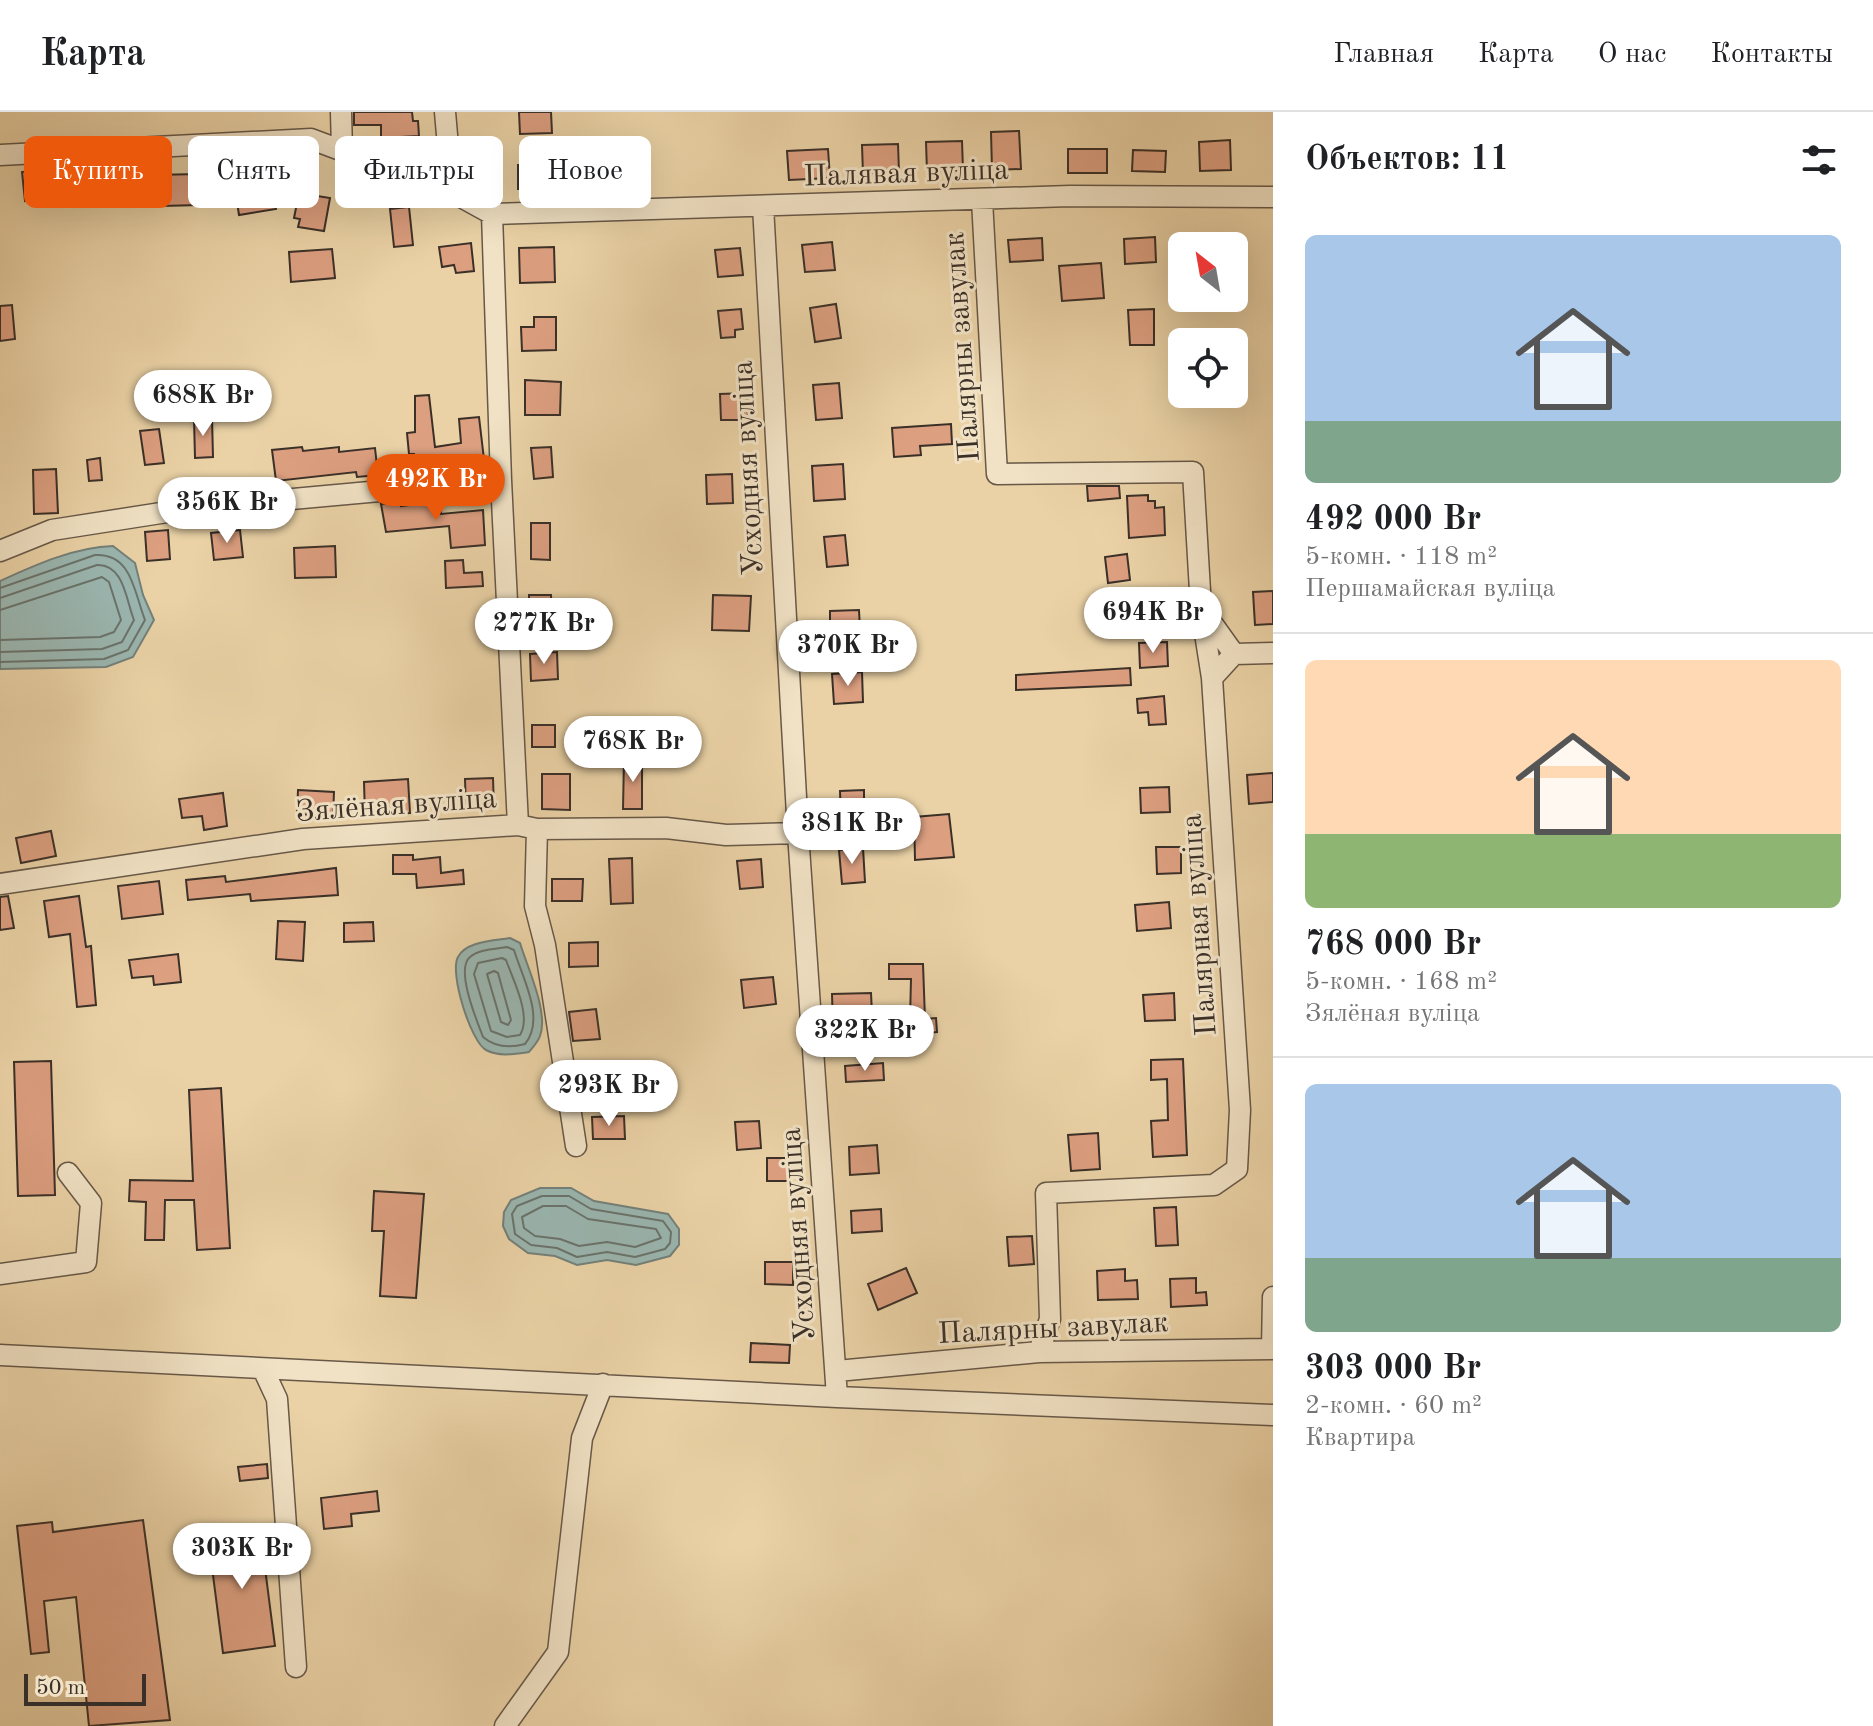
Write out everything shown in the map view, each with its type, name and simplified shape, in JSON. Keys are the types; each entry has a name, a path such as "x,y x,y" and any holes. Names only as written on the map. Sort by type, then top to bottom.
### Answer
{"street":[{"path":"341,112 342,136"},
{"path":"445,112 447,136"},
{"path":"0,155 311,139 335,148"},
{"name":"Палявая вуліца","path":"492,214 1070,196 1273,197"},
{"name":"Палярны завулак","path":"982,200 997,474 1193,472 1201,608 1212,678"},
{"name":"Усходняя вуліца","path":"763,206 798,833 837,1397"},
{"path":"481,208 492,214 501,480 535,906 545,945 576,1146"},
{"path":"0,551 52,530 193,508 501,480"},
{"path":"1201,608 1234,654"},
{"path":"1212,678 1234,654 1273,653"},
{"name":"Палярная вуліца","path":"1039,1352 1050,1319 1046,1193 1214,1185 1237,1169 1240,1110 1212,678"},
{"name":"Зялёная вуліца","path":"0,884 303,839 528,827 666,828 726,835 798,833"},
{"path":"0,1274 86,1262 91,1203 68,1173"},
{"path":"1272,1349 1273,1297"},
{"name":"Палярны завулак","path":"837,1371 1039,1352 1272,1349"},
{"path":"0,1355 837,1397 1273,1415"},
{"path":"263,1369 277,1399 296,1667"},
{"path":"505,1726 558,1652 582,1438 603,1384"}],"water":[{"path":"113,546 135,563 143,595 154,620 133,657 106,667 0,669 0,581 70,553"},
{"path":"510,938 520,943 536,990 542,1026 539,1038 529,1052 502,1054 486,1050 474,1034 459,991 456,965 458,957 467,948"},
{"path":"540,1188 571,1188 594,1201 668,1214 679,1229 679,1245 670,1256 636,1265 607,1260 577,1265 555,1256 528,1253 509,1239 503,1226 504,1212 511,1200"}],"building":[{"path":"354,112 412,112 413,121 418,121 419,136 381,136 381,125 354,125"},
{"path":"519,112 551,112 552,133 520,134"},
{"path":"1019,131 1021,169 992,170 991,132"},
{"path":"1230,140 1231,170 1200,171 1199,142"},
{"path":"962,141 963,170 927,172 926,142"},
{"path":"898,144 899,172 863,174 862,145"},
{"path":"828,149 830,178 789,180 787,151"},
{"path":"1068,149 1107,149 1107,173 1068,173"},
{"path":"1133,150 1166,151 1165,172 1132,171"},
{"path":"188,174 188,205 172,206 172,175"},
{"path":"319,196 330,198 324,231 298,227 300,219 294,218 296,208 319,208"},
{"path":"238,208 276,208 276,209 239,215"},
{"path":"409,208 413,245 394,247 390,209"},
{"path":"1155,237 1156,262 1125,264 1124,239"},
{"path":"1042,238 1043,260 1010,262 1008,240"},
{"path":"832,242 835,270 805,272 802,245"},
{"path":"471,243 474,271 456,273 454,265 442,267 439,247"},
{"path":"554,247 555,282 520,283 519,248"},
{"path":"740,248 743,275 718,277 715,250"},
{"path":"332,249 335,278 291,282 289,252"},
{"path":"1101,263 1104,298 1062,301 1059,266"},
{"path":"836,304 841,338 815,342 810,308"},
{"path":"12,305 15,339 0,341 0,306"},
{"path":"741,309 743,329 735,330 735,337 721,338 718,311"},
{"path":"1154,309 1154,345 1130,345 1128,310"},
{"path":"534,317 556,317 556,350 522,351 521,327 534,327"},
{"path":"525,380 561,382 560,415 525,415"},
{"path":"839,383 842,418 816,420 813,385"},
{"path":"747,393 748,420 721,420 720,394"},
{"path":"429,395 435,447 461,443 459,419 479,417 485,468 469,470 468,458 436,462 437,468 416,470 414,454 409,454 407,433 415,432 415,396"},
{"path":"194,418 212,418 213,457 195,458"},
{"path":"951,424 952,444 920,446 921,455 894,457 892,428"},
{"path":"159,429 164,463 145,465 140,431"},
{"path":"302,447 303,451 339,447 339,452 375,448 378,475 357,477 356,472 276,481 272,450"},
{"path":"551,447 553,477 534,479 531,448"},
{"path":"100,458 102,480 89,481 87,460"},
{"path":"843,464 845,499 814,501 812,466"},
{"path":"56,469 58,513 34,514 33,470"},
{"path":"732,474 733,503 707,504 706,475"},
{"path":"1087,486 1119,486 1120,498 1088,501"},
{"path":"1148,495 1148,501 1155,501 1155,508 1164,507 1165,535 1129,538 1127,496"},
{"path":"440,501 441,514 483,510 485,545 451,548 449,526 386,532 381,504 401,502 401,506"},
{"path":"531,523 550,523 550,560 531,559"},
{"path":"168,530 170,559 147,561 145,532"},
{"path":"240,530 243,557 214,560 211,533"},
{"path":"845,535 848,565 827,567 824,537"},
{"path":"335,546 336,577 295,578 294,548"},
{"path":"1127,554 1130,580 1108,583 1105,557"},
{"path":"463,560 464,573 482,572 483,586 446,588 445,561"},
{"path":"1273,591 1273,624 1255,625 1253,592"},
{"path":"529,595 551,595 552,620 529,621"},
{"path":"713,595 751,596 749,631 712,630"},
{"path":"859,610 860,630 830,631 830,611"},
{"path":"1167,642 1168,666 1140,668 1139,643"},
{"path":"557,652 558,679 531,681 530,654"},
{"path":"1130,668 1131,685 1016,690 1016,675"},
{"path":"862,672 863,702 834,704 832,674"},
{"path":"1164,696 1166,724 1149,725 1148,712 1138,713 1137,699"},
{"path":"532,725 555,725 555,747 532,747"},
{"path":"624,759 642,759 642,809 623,809"},
{"path":"1273,773 1273,802 1249,804 1247,775"},
{"path":"542,774 570,774 570,810 542,809"},
{"path":"493,778 494,809 466,810 465,779"},
{"path":"408,779 410,813 365,815 364,782"},
{"path":"1169,787 1170,812 1141,813 1140,788"},
{"path":"298,790 334,792 333,816 297,814"},
{"path":"864,790 864,821 841,821 840,791"},
{"path":"223,793 227,826 204,830 202,816 182,818 179,799"},
{"path":"949,814 954,857 915,860 914,817"},
{"path":"51,831 56,856 21,863 16,838"},
{"path":"1156,847 1181,847 1181,873 1157,874"},
{"path":"863,848 865,882 842,884 839,850"},
{"path":"393,855 413,855 413,860 440,857 441,873 463,870 464,884 417,888 416,874 393,874"},
{"path":"632,858 633,903 611,904 609,859"},
{"path":"761,859 763,887 740,889 737,861"},
{"path":"336,868 338,895 251,901 250,894 188,900 186,880 225,876 226,882"},
{"path":"552,879 583,879 582,901 552,901"},
{"path":"159,881 163,914 122,919 118,886"},
{"path":"8,896 14,928 0,930 0,897"},
{"path":"79,896 86,947 91,946 96,1005 77,1007 70,934 49,937 44,901"},
{"path":"1169,902 1171,928 1137,931 1135,905"},
{"path":"278,921 305,922 303,961 276,959"},
{"path":"373,922 374,941 344,942 344,923"},
{"path":"598,942 598,966 569,967 569,943"},
{"path":"178,954 181,982 154,985 153,976 132,978 129,960"},
{"path":"889,964 923,964 925,1019 936,1018 937,1032 899,1035 898,1019 910,1019 911,979 889,979"},
{"path":"773,977 776,1004 744,1008 741,980"},
{"path":"871,993 872,1014 855,1014 856,1027 833,1028 832,994"},
{"path":"1174,993 1175,1020 1145,1021 1143,995"},
{"path":"596,1009 600,1039 573,1041 569,1012"},
{"path":"1183,1059 1187,1155 1153,1157 1151,1121 1168,1120 1167,1079 1151,1080 1151,1060"},
{"path":"51,1061 55,1195 18,1196 14,1062"},
{"path":"883,1063 884,1080 846,1082 845,1066"},
{"path":"625,1066 626,1088 584,1090 583,1068"},
{"path":"221,1088 230,1248 197,1250 194,1200 165,1200 164,1240 145,1240 146,1202 129,1201 130,1180 193,1181 189,1090"},
{"path":"624,1116 625,1139 593,1139 592,1117"},
{"path":"759,1121 761,1148 737,1150 735,1122"},
{"path":"1098,1133 1100,1169 1071,1171 1068,1135"},
{"path":"877,1145 879,1173 850,1175 849,1147"},
{"path":"767,1158 790,1158 790,1181 767,1181"},
{"path":"374,1191 424,1194 416,1298 380,1296 384,1231 372,1231"},
{"path":"1176,1207 1178,1245 1156,1246 1154,1208"},
{"path":"881,1209 882,1231 852,1233 851,1211"},
{"path":"1032,1236 1034,1264 1009,1266 1007,1237"},
{"path":"765,1262 793,1262 793,1285 765,1284"},
{"path":"906,1268 917,1293 878,1310 868,1284"},
{"path":"1125,1269 1125,1281 1137,1280 1138,1299 1098,1300 1097,1271"},
{"path":"1196,1278 1196,1293 1206,1292 1207,1305 1171,1307 1170,1279"},
{"path":"751,1343 790,1345 789,1363 750,1362"},
{"path":"267,1464 268,1478 240,1481 238,1467"},
{"path":"377,1491 379,1511 351,1514 352,1526 324,1529 321,1498"},
{"path":"143,1520 170,1720 89,1726 76,1597 44,1601 49,1652 31,1654 17,1526 52,1522 53,1532"},
{"path":"260,1529 275,1646 223,1653 208,1536"}]}
